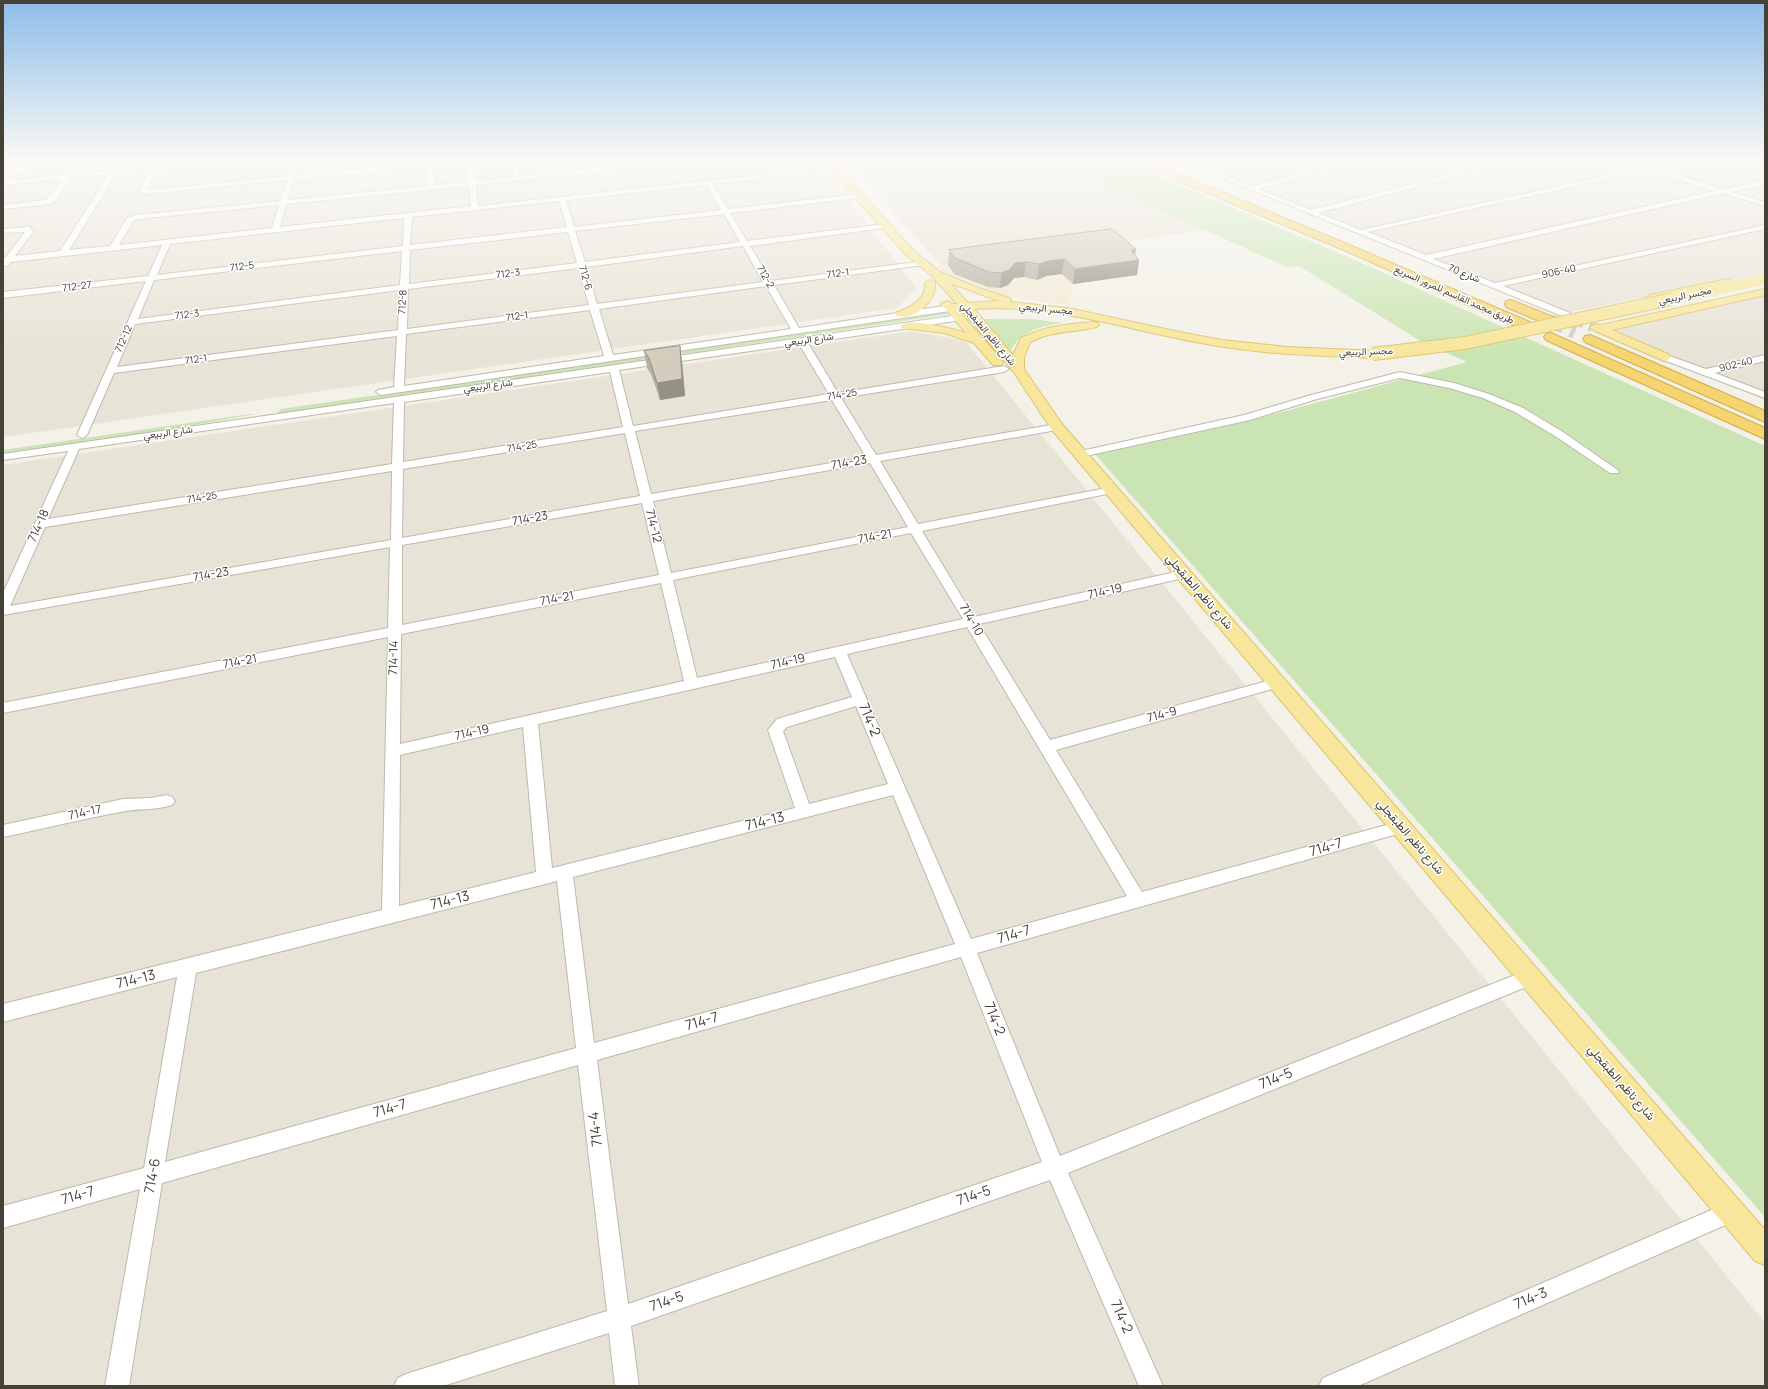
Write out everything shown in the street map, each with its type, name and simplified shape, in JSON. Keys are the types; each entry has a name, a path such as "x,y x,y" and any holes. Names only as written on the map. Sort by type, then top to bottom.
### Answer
{"highway":[{"name":"طريق محمد القاسم للمرور السريع","path":"1294,226 1527,326"},
{"name":"طريق محمد القاسم للمرور السريع","path":"1326,226 1551,321"},
{"path":"1572,322 1765,417"},
{"path":"1551,337 1765,434"},
{"path":"1664,357 1726,388 1765,413"}],"main road":[{"name":"شارع ناظم الطبقجلي","path":"885,226 933,278 965,306 974,316 1018,369 1056,425"},
{"path":"1572,322 1765,275"},
{"name":"شارع ناظم الطبقجلي","path":"933,278 950,308 977,340 1056,425 1765,1251"},
{"path":"901,314 916,307 930,295 932,291 933,278 993,296 1032,305 1066,310"},
{"name":"مجسر الربيعي","path":"965,306 1000,305 1066,310 1164,332 1235,345 1300,352 1376,357 1465,344 1765,279"},
{"name":"مجسر الربيعي","path":"974,316 1037,316 1255,353 1312,358 1432,355 1477,349 1765,287"},
{"path":"1664,357 1596,327 1765,292"},
{"name":"شارع الربيعي","path":"950,308 965,306"},
{"name":"شارع الربيعي","path":"959,318 974,316"},
{"path":"1018,369 1018,358 1025,340 1048,330 1061,327 1093,325"},
{"path":"906,326 945,330 977,340"}],"street":[{"path":"63,254 81,226"},
{"path":"113,248 127,226"},
{"path":"275,230 276,226"},
{"path":"6,260 315,226"},
{"name":"712-8","path":"399,394 407,226"},
{"name":"712-6","path":"570,226 611,363"},
{"name":"712-5","path":"151,278 598,226"},
{"name":"712-2","path":"735,226 799,335"},
{"name":"712-3","path":"132,322 885,226"},
{"name":"شارع 70","path":"1345,226 1494,286 1572,322"},
{"path":"1360,232 1388,226"},
{"path":"1425,258 1571,226"},
{"name":"906-40","path":"1494,286 1765,227"},
{"path":"3,231 27,229 29,232 6,260 3,268"},
{"name":"712-12","path":"82,436 167,242"},
{"name":"712-1","path":"110,371 920,264"},
{"name":"712-27","path":"3,295 151,278"},
{"name":"شارع الربيعي","path":"3,457 71,442 799,335 901,314 950,308"},
{"name":"شارع الربيعي","path":"799,335 906,326 959,318"},
{"name":"714-10","path":"799,335 1138,900"},
{"path":"1664,357 1765,395"},
{"name":"902-40","path":"1707,372 1765,358"},
{"name":"714-12","path":"611,363 629,429 692,684"},
{"name":"714-25","path":"40,524 1004,369"},
{"path":"1080,454 1246,418 1314,397 1400,375 1451,385 1486,396 1519,410 1559,434 1614,471"},
{"name":"714-14","path":"390,916 399,394"},
{"name":"شارع الربيعي","path":"71,442 82,436 262,414"},
{"name":"714-23","path":"3,611 873,459 1056,425"},
{"name":"714-18","path":"3,607 40,524 71,442"},
{"name":"714-21","path":"3,708 1112,490"},
{"name":"714-19","path":"392,751 1184,574"},
{"name":"714-2","path":"839,651 966,948 1054,1168 1152,1386"},
{"name":"714-9","path":"1046,747 1278,683"},
{"path":"804,812 775,730 782,722 860,700"},
{"path":"530,720 545,877"},
{"name":"714-13","path":"3,1013 898,788"},
{"name":"714-17","path":"3,831 123,805 150,804 167,800"},
{"name":"714-7","path":"3,1217 1401,827"},
{"name":"714-4","path":"564,872 627,1386"},
{"name":"714-6","path":"117,1386 188,966"},
{"name":"714-5","path":"406,1386 618,1319 1054,1168 1530,977"},
{"name":"714-3","path":"1331,1386 1732,1212"}],"shaded area":[{"path":"3,226 868,226 916,288 897,308 3,437"},
{"path":"906,226 1196,226 1205,230 941,266"},
{"path":"1352,226 1765,226 1765,273 1565,313"},
{"path":"1110,243 1137,275 1073,284 1071,302 1067,305 1024,299 992,292 947,274 937,267"},
{"path":"1765,291 1765,400 1699,370 1594,326"},
{"path":"912,331 965,341 1765,1323 1765,1386 3,1386 3,465"}],"green space":[{"path":"1195,226 1275,226 1355,260 1765,446 1765,1217 1095,454 1245,422 1467,362 1424,343 1299,266 1288,267"},
{"path":"945,312 950,314 281,414 278,412 281,409"},
{"path":"982,319 1031,319 1063,323 1047,326 1026,333 1015,343 1011,350"},
{"path":"255,414 163,431 3,454 3,450"}],"building":[{"path":"1112,229 1136,249 1131,250 1139,260 1075,269 1064,259 1039,264 1026,262 1015,263 1009,270 1001,273 989,272 955,258 949,250"},
{"path":"680,346 682,379 657,383 649,358 644,351"}],"tunnel":[{"path":"1573,318 1593,326"},
{"path":"1551,321 1575,332"}]}
